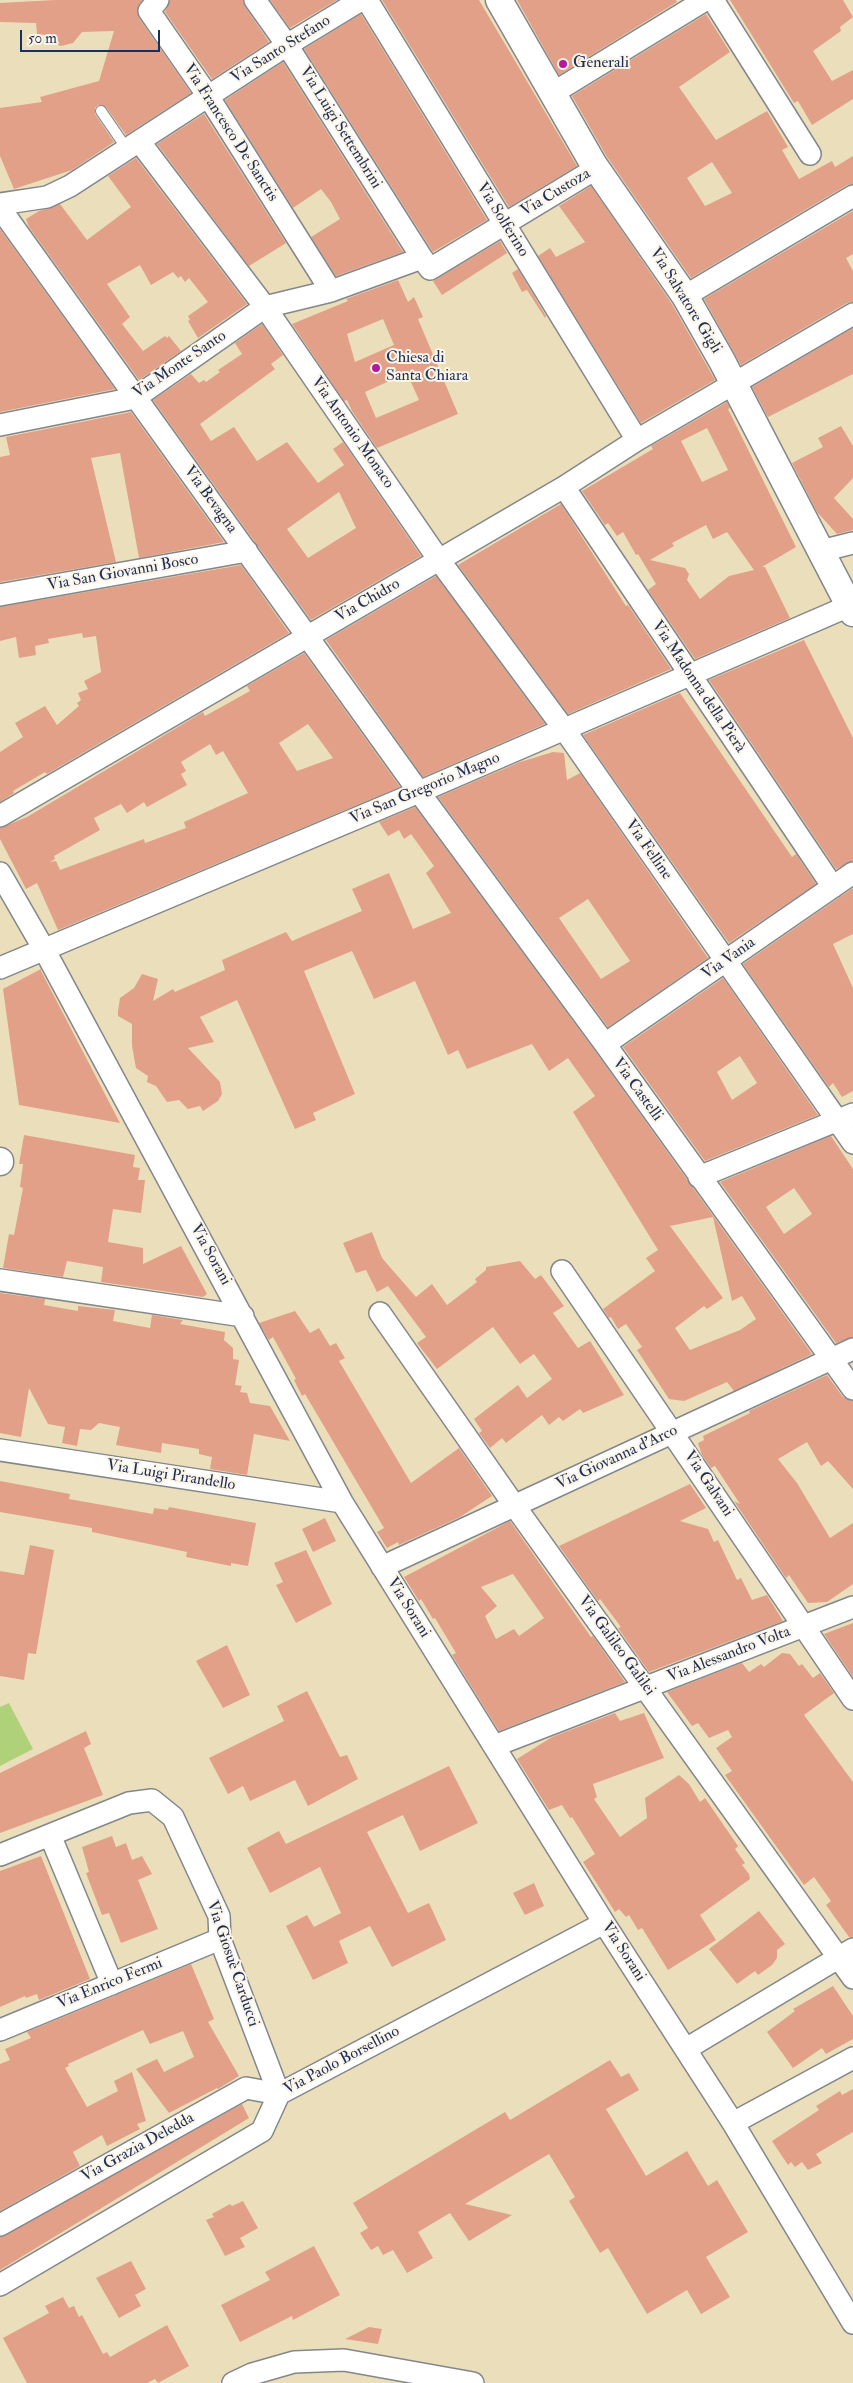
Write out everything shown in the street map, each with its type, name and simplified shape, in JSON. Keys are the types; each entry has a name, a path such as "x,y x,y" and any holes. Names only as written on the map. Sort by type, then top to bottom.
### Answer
{"street":[{"name":"Via Luigi Settembrini","path":"255,0 287,45 422,258"},
{"name":"Via Santo Stefano","path":"0,206 47,197 70,186 287,45 361,0"},
{"name":"Via Solferino","path":"367,0 637,440"},
{"name":"Via Salvatore Gigli","path":"499,0 597,168 685,296 734,383 851,610"},
{"path":"713,0 810,154"},
{"path":"553,93 695,3"},
{"name":"Via Francesco De Sanctis","path":"153,6 331,291"},
{"name":"Via Antonio Monaco","path":"133,145 252,288 439,560"},
{"name":"Via Custoza","path":"422,258 430,269 597,168"},
{"path":"685,296 853,196"},
{"name":"Via Bevagna","path":"0,206 135,398 419,792"},
{"path":"266,307 331,291 422,258"},
{"name":"Via Monte Santo","path":"0,425 135,398 266,307"},
{"name":"Via Chidro","path":"0,816 564,487 637,440 853,314"},
{"name":"Via Madonna della Pierà","path":"564,487 833,887"},
{"path":"821,551 853,543"},
{"name":"Via San Giovanni Bosco","path":"0,595 247,551"},
{"name":"Via Felline","path":"439,560 564,729 725,961 845,1117 853,1143"},
{"name":"Via San Gregorio Magno","path":"0,968 45,951 419,792 689,675 851,610"},
{"name":"Via Castelli","path":"419,792 853,1389"},
{"name":"Via Sorani","path":"0,873 45,951 342,1502 604,1923 733,2123 850,2313"},
{"name":"Via Vania","path":"604,1044 853,873"},
{"path":"699,1177 845,1117"},
{"name":"Via Galvani","path":"562,1271 853,1699"},
{"path":"0,1280 243,1316"},
{"name":"Via Galileo Galilei","path":"380,1313 514,1505 646,1687 845,1953 853,1978"},
{"name":"Via Giovanna d'Arco","path":"382,1566 853,1349"},
{"name":"Via Luigi Pirandello","path":"0,1450 342,1502"},
{"name":"Via Alessandro Volta","path":"494,1746 853,1607"},
{"name":"Via Giosuè Carducci","path":"0,1855 130,1803 152,1800 172,1817 218,1916 220,1939 279,2094"},
{"path":"50,1835 112,1984"},
{"name":"Via Paolo Borsellino","path":"0,2285 262,2131 279,2094 604,1923"},
{"name":"Via Enrico Fermi","path":"0,2030 220,1939"},
{"path":"686,2050 845,1953"},
{"path":"733,2123 853,2058"},
{"name":"Via Grazia Deledda","path":"0,2225 246,2088 279,2094"},
{"path":"233,2383 252,2374 294,2362 344,2360 474,2383"}],"lane":[{"path":"100,111 133,145"}],"green space":[{"path":"9,1703 33,1749 0,1766 0,1707"}],"building":[{"path":"55,0 142,0 137,10 139,18 191,93 126,135 106,107 98,105 95,108 95,114 114,142 72,170 14,189 0,156 0,108 42,102 40,97 99,81 114,31 82,32 73,43 61,46 55,44 47,35 37,34 36,23 0,22 0,3"},
{"path":"170,0 243,0 245,7 269,42 212,79 165,12"},
{"path":"270,0 337,0 290,28"},
{"path":"382,0 479,0 577,166 509,207"},
{"path":"517,0 676,0 677,2 559,75"},
{"path":"730,0 843,0 853,17 840,27 841,31 813,51 832,81 853,70 853,99 812,125 798,101 794,103"},
{"path":"361,14 487,220 433,252 304,49"},
{"path":"706,14 730,52 679,87 716,140 767,111 788,147 782,150 799,179 832,161 835,167 853,156 853,184 847,185 691,278 607,157 572,96","holes":["712,162 732,193 705,206 687,178"]},
{"path":"283,62 403,252 336,276 311,237 340,219 331,202 321,189 293,208 225,100"},
{"path":"204,114 286,243 249,266 157,144"},
{"path":"136,158 247,304 198,338 188,321 190,320 188,316 208,302 189,278 185,282 181,276 178,278 173,272 151,285 140,265 107,284 130,317 122,324 143,351 165,336 167,338 169,336 181,351 139,380 29,227 26,219 39,211 60,204 87,240 131,207 108,176"},
{"path":"591,186 672,304 715,380 641,423 538,256 550,248 556,257 585,242 559,206"},
{"path":"853,211 853,254 846,258 853,271 853,302 847,303 741,365 704,299"},
{"path":"0,229 115,389 0,412"},
{"path":"500,241 507,253 442,295 433,281"},
{"path":"518,269 546,316 545,318 527,290 522,292 512,273"},
{"name":"Chiesa di Santa Chiara","path":"398,280 408,302 414,297 423,317 418,319 458,414 377,448 352,411 347,400 344,401 292,324 348,301 346,299","holes":["383,319 394,345 355,362 347,334","407,373 419,400 376,418 365,392"]},
{"path":"262,324 283,355 271,364 275,369 200,424 211,441 234,427 257,461 287,442 318,483 344,465 333,449 343,442 421,556 311,620 153,400 191,374 199,383 204,380 206,382 220,372 218,370 242,354 235,343","holes":["339,492 356,528 308,558 287,529"]},
{"path":"853,328 853,374 768,417 752,387"},
{"path":"727,402 730,408 728,409 796,547 762,567 765,567 790,618 695,659 648,590 656,584 638,554 636,555 623,532 617,536 608,523 605,525 582,491 653,449 651,446","holes":["707,428 728,470 702,482 681,441","706,525 713,539 727,532 754,570 729,576 700,599 687,580 689,574 685,568 650,560 674,546 672,543"]},
{"path":"131,412 224,542 139,558 120,453 91,458 116,562 0,582 0,457 10,455 6,437"},
{"path":"841,426 853,446 853,478 834,498 853,519 853,530 837,534 817,512 792,463 823,447 818,438"},
{"path":"561,504 626,606 628,605 671,669 568,714 458,565"},
{"path":"241,565 289,633 47,774 45,772 13,791 14,793 0,802 0,752 23,737 15,723 45,706 57,725 79,706 77,703 81,700 78,693 88,689 84,681 101,672 96,636 83,638 82,633 48,639 49,643 35,646 36,655 19,658 16,637 0,641 0,607"},
{"path":"436,576 545,724 423,777 326,640"},
{"path":"804,640 853,738 853,861 836,869 709,680"},
{"path":"304,653 400,787 58,930 37,883 26,889 0,839 0,828 27,817 203,712 205,716 250,691 247,686","holes":["308,724 333,758 297,771 279,743","210,744 216,755 223,751 248,793 184,822 186,828 145,843 144,839 60,870 56,861 50,862 55,859 54,856 100,830 94,818 121,804 127,813 144,802 147,807 187,785 181,774 186,771 181,762"]},
{"path":"680,693 792,857 796,854 816,884 729,943 583,735"},
{"path":"553,752 564,753 567,780 580,773 708,958 608,1027 438,797 520,762","holes":["588,899 630,961 601,979 559,918"]},
{"path":"415,807 595,1051 812,1354 734,1391 727,1382 684,1401 669,1399 637,1350 642,1347 626,1324 618,1329 611,1317 609,1318 603,1309 655,1271 646,1258 658,1250 573,1112 595,1096 568,1058 549,1071 532,1044 467,1069 458,1050 448,1055 415,981 374,999 352,951 304,971 355,1094 313,1113 316,1120 295,1129 237,1000 200,1017 214,1042 188,1048 220,1082 222,1094 218,1101 203,1111 200,1106 188,1109 179,1100 167,1102 156,1086 147,1082 148,1076 136,1068 132,1046 132,1024 118,1016 120,998 134,988 142,974 158,979 153,1001 173,989 175,992 225,970 222,960 286,932 292,941 362,911 352,889 389,873 413,929 451,913 426,873 434,866 411,834 404,839 399,830 388,836 379,822","holes":["713,1217 732,1301 742,1296 756,1319 740,1330 690,1350 675,1328 704,1306 707,1309 723,1298 670,1226"]},
{"path":"853,888 853,934 833,944 853,988 853,1091 842,1097 833,1083 829,1087 743,964"},
{"path":"41,969 120,1123 19,1105 3,989"},
{"path":"723,978 818,1115 705,1161 623,1047","holes":["740,1056 757,1083 732,1100 717,1072"]},
{"path":"24,1135 135,1155 133,1167 140,1168 138,1180 145,1180 141,1213 113,1209 108,1242 143,1248 143,1264 181,1246 207,1294 203,1297 101,1282 103,1267 67,1261 63,1277 3,1268 9,1234 14,1235 23,1188 20,1187 23,1164 19,1164"},
{"path":"831,1136 853,1169 853,1337 836,1343 720,1182","holes":["794,1188 812,1214 784,1234 766,1207"]},
{"path":"372,1232 382,1258 416,1297 432,1284 447,1305 477,1282 475,1279 486,1270 486,1267 520,1261 535,1279 541,1275 564,1306 553,1313 578,1348 590,1341 624,1395 583,1413 580,1409 563,1421 559,1417 549,1425 542,1415 506,1443 502,1438 490,1448 479,1433 482,1431 474,1419 518,1385 527,1398 552,1379 534,1354 520,1364 493,1327 437,1369 417,1343 426,1337 388,1286 377,1292 366,1270 356,1273 343,1243"},
{"path":"0,1293 45,1299 44,1305 78,1311 78,1306 115,1310 113,1321 150,1328 152,1315 183,1320 180,1324 225,1332 224,1340 233,1348 233,1359 239,1360 235,1385 242,1386 240,1392 247,1393 250,1403 270,1406 290,1441 254,1434 247,1475 210,1469 212,1457 199,1454 199,1449 162,1443 161,1453 116,1445 120,1427 99,1423 91,1430 80,1429 77,1446 62,1443 65,1427 48,1424 29,1388 21,1437 0,1433"},
{"path":"295,1311 310,1333 319,1328 330,1346 336,1343 345,1358 339,1361 411,1483 459,1448 492,1496 460,1517 399,1545 398,1542 387,1548 377,1532 384,1528 305,1394 302,1396 294,1380 296,1379 273,1337 269,1340 259,1323"},
{"path":"827,1375 843,1397 853,1401 853,1489 828,1461 821,1466 807,1442 778,1459 797,1483 830,1538 853,1523 853,1584 827,1602 808,1603 789,1575 786,1578 734,1501 740,1504 715,1466 711,1468 702,1455 698,1443 704,1440 703,1436 750,1413 749,1411"},
{"path":"0,1481 70,1494 69,1499 153,1514 154,1508 168,1510 169,1507 256,1523 248,1566 231,1563 231,1566 186,1557 187,1552 92,1532 92,1528 0,1512"},
{"path":"690,1484 706,1508 680,1521 708,1529 714,1542 718,1540 737,1580 741,1578 752,1600 767,1595 783,1621 649,1672 618,1628 621,1627 600,1599 598,1601 559,1546"},
{"path":"325,1518 336,1541 313,1552 302,1529"},
{"path":"510,1521 591,1637 593,1636 625,1682 499,1731 452,1655 456,1653 435,1618 433,1619 421,1599 419,1601 404,1577","holes":["513,1574 544,1618 519,1636 514,1629 496,1639 485,1616 497,1606 481,1587"]},
{"path":"30,1545 54,1550 36,1654 28,1653 24,1680 0,1676 0,1571 24,1575"},
{"path":"306,1550 332,1604 296,1623 276,1585 283,1582 274,1563"},
{"path":"853,1623 853,1677 824,1634"},
{"path":"227,1645 250,1695 223,1708 196,1661"},
{"path":"782,1653 790,1654 799,1666 802,1664 813,1678 820,1673 834,1693 804,1715 853,1782 853,1937 849,1937 826,1905 831,1901 814,1877 804,1885 725,1775 732,1771 716,1748 732,1737 728,1730 709,1738 698,1723 692,1726 667,1692 742,1663 749,1672 761,1664 764,1667"},
{"path":"307,1691 340,1757 347,1755 358,1779 308,1806 295,1780 250,1801 243,1786 228,1794 209,1758 284,1721 277,1706"},
{"path":"615,1713 620,1721 644,1713 664,1758 593,1784 597,1797 594,1799 620,1837 647,1818 645,1798 679,1775 689,1784 700,1802 705,1798 738,1846 735,1849 745,1863 742,1865 749,1874 750,1879 700,1915 716,1940 668,1970 642,1928 638,1930 629,1915 626,1917 619,1909 615,1912 583,1862 595,1854 572,1817 570,1818 562,1805 549,1810 517,1759 552,1737"},
{"path":"86,1731 91,1744 84,1748 103,1795 0,1833 0,1773"},
{"path":"449,1766 478,1823 420,1851 403,1815 367,1832 408,1913 429,1903 446,1940 392,1967 370,1926 339,1941 348,1963 313,1980 286,1926 307,1915 314,1927 341,1913 320,1867 270,1893 247,1848 279,1831 286,1844"},
{"path":"112,1836 116,1847 126,1843 132,1860 142,1856 152,1874 138,1880 158,1929 121,1943 109,1913 102,1915 86,1873 89,1872 82,1847"},
{"path":"41,1856 90,1979 39,2000 37,1994 26,1998 25,1996 0,2007 0,1871"},
{"path":"534,1883 544,1906 525,1915 513,1893"},
{"path":"759,1911 785,1944 777,1950 777,1958 772,1965 758,1975 755,1971 737,1984 709,1949"},
{"path":"191,1964 214,2019 208,2022 239,2076 218,2089 169,2113 136,2069 157,2059 164,2072 194,2057 183,2031 150,2044 143,2030 68,2064 69,2066 65,2068 87,2107 118,2091 114,2081 132,2072 146,2121 137,2124 140,2129 107,2146 102,2135 73,2152 80,2166 0,2211 0,2064 10,2060 5,2049 31,2038 27,2032"},
{"path":"833,1986 853,2016 853,2039 826,2054 822,2048 793,2068 767,2032 795,2011 793,2009"},
{"path":"610,2060 621,2077 629,2073 639,2090 606,2109 646,2176 687,2151 708,2186 717,2180 748,2232 706,2257 730,2297 701,2314 687,2290 647,2314 608,2248 600,2253 569,2201 575,2197 549,2154 465,2204 512,2215 469,2241 450,2213 418,2232 433,2258 407,2273 393,2250 383,2255 378,2246 371,2250 360,2233 368,2228 353,2203 505,2112 510,2120"},
{"path":"853,2089 853,2132 816,2154 822,2163 808,2170 802,2162 795,2167 791,2162 788,2165 772,2141 819,2110 816,2106 840,2091 842,2095"},
{"path":"242,2104 249,2118 0,2270 0,2237"},
{"path":"243,2201 258,2228 240,2238 245,2247 225,2256 206,2220 214,2217 212,2214 230,2204 232,2206"},
{"path":"314,2246 340,2295 293,2320 292,2316 240,2342 221,2305 270,2280 265,2272"},
{"path":"131,2261 146,2289 135,2295 141,2306 119,2318 96,2278"},
{"path":"63,2297 69,2308 74,2306 79,2317 82,2315 103,2354 107,2352 110,2357 167,2325 189,2366 158,2383 155,2379 147,2383 27,2383 3,2338 49,2313 45,2306"},
{"path":"369,2327 382,2329 378,2344 345,2339"}],"place":[{"name":"Generali","path":"563,64"},
{"name":"Chiesa di Santa Chiara","path":"376,368"}]}
